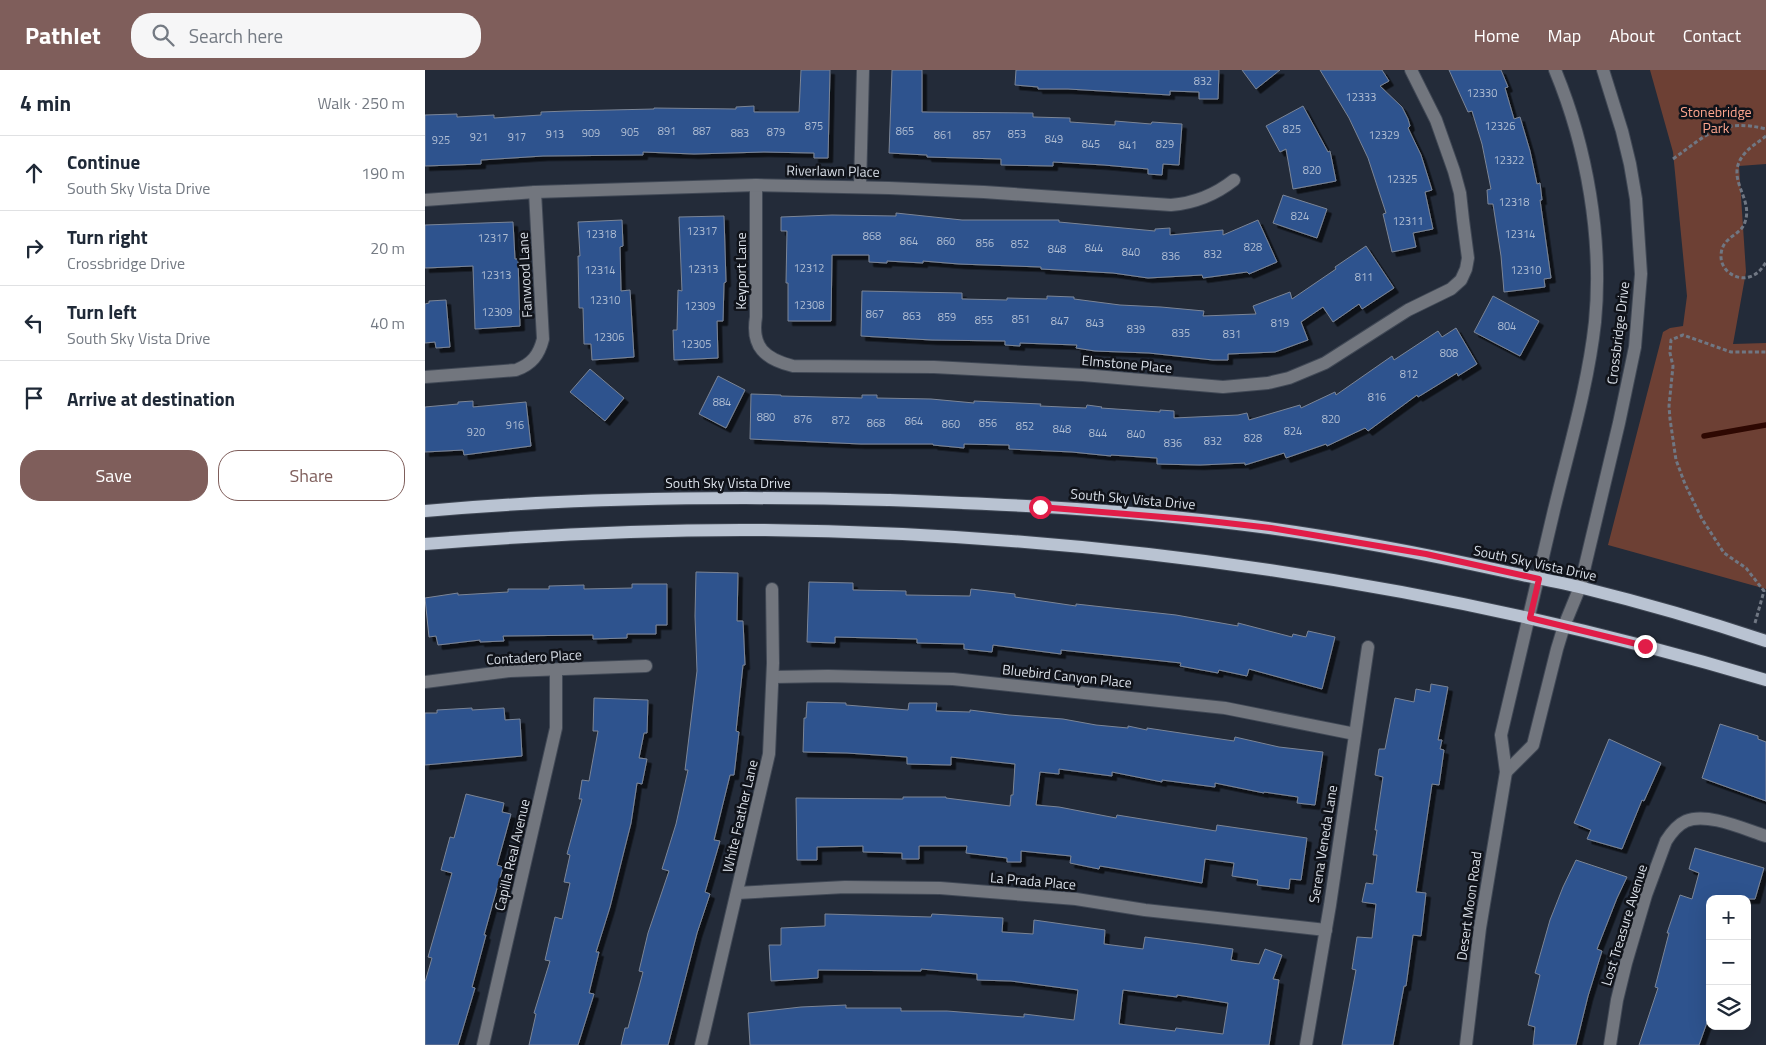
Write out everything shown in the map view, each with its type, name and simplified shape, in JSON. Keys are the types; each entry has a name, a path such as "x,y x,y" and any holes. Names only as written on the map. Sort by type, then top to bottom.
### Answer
{"main road":[{"name":"South Sky Vista Drive","path":"425,511 583,500 674,498 843,499 1040,507 1200,520 1271,528 1426,554 1579,587 1766,641"},
{"path":"425,544 563,534 756,530 995,540 1188,559 1300,574 1393,590 1530,618 1678,655 1766,680"}],"street":[{"path":"860,187 863,70"},
{"name":"Elmstone Place","path":"765,354 793,366 934,367 1083,375 1209,387 1246,387 1289,378 1325,362 1408,310 1451,289 1461,280 1466,269 1468,258 1460,193 1436,120 1411,70"},
{"name":"Crossbridge Drive","path":"1530,618 1584,385 1595,321 1597,286 1593,222 1585,163 1578,132 1555,70"},
{"name":"Crossbridge Drive","path":"1564,626 1579,587 1628,386 1636,338 1641,274 1636,199 1630,164 1613,99 1603,70"},
{"name":"Riverlawn Place","path":"425,200 535,192 756,184 984,192 1171,205 1185,204 1210,196 1234,180"},
{"name":"Keyport Lane","path":"756,184 756,317 754,330 759,347 765,354"},
{"name":"Fanwood Lane","path":"425,377 516,370 525,367 537,355 543,339 535,192"},
{"name":"White Feather Lane","path":"701,1045 769,754 773,677 772,589"},
{"name":"Desert Moon Road","path":"1467,1045 1480,928 1506,772 1501,735 1530,618"},
{"path":"1506,772 1533,745 1564,626"},
{"name":"Serena Veneda Lane","path":"1306,1045 1368,647"},
{"name":"Contadero Place","path":"425,682 510,672 645,666"},
{"name":"Capilla Real Avenue","path":"483,1045 556,728 556,670"},
{"name":"Bluebird Canyon Place","path":"773,677 838,676 963,680 1225,708 1355,734"},
{"name":"Lost Treasure Avenue","path":"1610,1045 1617,1000 1626,963 1646,895 1666,840 1684,822 1697,818 1712,820 1766,836"},
{"name":"La Prada Place","path":"737,893 845,887 940,888 1076,899 1145,910 1325,930"}],"path":[{"path":"1673,159 1717,129 1740,125 1766,129"},
{"path":"1766,136 1746,152 1737,167 1736,175 1745,202 1746,220 1741,230 1725,243 1721,255 1725,269 1737,277 1749,277 1756,274 1766,262"},
{"path":"1751,636 1764,591 1746,568 1723,553 1702,519 1685,484 1676,460 1669,406 1673,366 1670,353 1671,340 1683,335 1731,352 1766,352"}],"green space":[{"name":"Stonebridge Park","path":"1650,70 1766,70 1766,164 1739,166 1746,272 1733,344 1766,343 1766,589 1608,545 1663,332 1670,328 1683,326 1687,296 1673,152"}],"building":[{"path":"801,70 830,70 828,158 814,158 814,153 694,154 643,152 643,155 543,156 481,160 481,164 425,166 425,115 457,114 457,117 494,115 494,118 541,115 541,112 654,108 736,109 736,107 754,106 754,112 799,112"},
{"path":"892,70 922,70 922,112 1033,113 1033,117 1070,118 1070,122 1115,125 1115,121 1182,124 1179,165 1163,164 1162,175 1148,174 1148,169 1104,165 1053,162 1053,166 1001,165 1001,159 927,157 927,155 889,153"},
{"path":"1016,70 1219,70 1218,99 1199,99 1199,92 1170,91 1170,95 1038,89 1038,87 1015,85"},
{"path":"1242,70 1280,70 1256,89"},
{"path":"1320,70 1382,70 1389,81 1380,86 1402,107 1408,119 1410,126 1408,128 1421,155 1432,190 1425,192 1433,229 1413,233 1416,247 1392,252 1383,214 1386,213 1368,158 1349,118"},
{"path":"1449,70 1501,70 1508,87 1505,88 1514,119 1520,117 1537,184 1540,183 1542,200 1540,200 1551,278 1544,279 1545,287 1504,292 1493,204 1488,204 1487,190 1491,189 1482,144 1472,111 1468,112"},
{"path":"1303,106 1328,152 1330,151 1336,181 1293,189 1286,149 1280,152 1266,126"},
{"path":"1283,195 1327,209 1317,238 1273,223"},
{"path":"896,213 962,220 1059,220 1059,222 1155,231 1155,229 1170,228 1170,235 1223,230 1223,235 1258,220 1277,262 1249,274 1247,272 1203,278 1202,275 1148,278 1113,273 1041,269 1041,267 923,261 923,263 869,262 869,255 832,255 831,321 788,321 788,283 786,283 787,231 781,231 781,217 832,215 896,216"},
{"path":"724,216 726,282 724,283 723,321 717,321 718,358 674,360 673,330 677,330 678,290 682,291 679,217"},
{"path":"622,220 623,246 620,247 621,291 630,290 634,357 592,360 591,344 584,344 583,308 579,308 578,256 580,256 578,222"},
{"path":"513,222 515,259 518,259 520,326 475,329 473,266 425,268 425,225"},
{"path":"1366,246 1394,288 1362,309 1359,304 1333,322 1323,307 1301,322 1308,340 1275,352 1228,354 1228,360 1213,360 1149,353 1095,351 1076,348 1077,345 1020,343 1020,346 1005,345 1005,341 932,340 861,336 862,291 962,293 962,299 1007,300 1007,298 1047,299 1047,296 1074,297 1074,299 1120,305 1204,311 1203,316 1256,314 1253,306 1290,292 1292,299"},
{"path":"1493,296 1539,321 1520,356 1474,332"},
{"path":"446,300 450,347 436,348 435,342 425,343 425,304 429,303 429,301"},
{"path":"1456,328 1477,364 1458,376 1457,373 1418,397 1417,395 1368,431 1365,428 1327,446 1326,444 1286,458 1284,453 1245,465 1245,463 1157,464 1157,458 1009,449 1009,445 964,444 964,448 933,444 861,444 750,439 751,394 862,398 862,395 877,395 877,398 931,399 974,403 974,401 1086,408 1087,405 1101,408 1160,412 1160,410 1174,411 1174,418 1247,413 1249,420 1300,405 1301,408 1335,392 1336,395 1392,356 1394,360 1438,331 1442,337"},
{"path":"590,369 624,398 605,421 570,392"},
{"path":"718,376 745,390 726,428 699,414"},
{"path":"473,401 473,407 526,402 531,446 464,455 463,450 425,452 425,407"},
{"path":"696,572 738,573 737,621 743,621 745,665 743,665 736,731 739,732 734,775 730,775 714,840 720,841 705,892 710,894 697,933 668,1045 621,1045 625,1028 628,1028 643,972 639,971 648,933 669,871 662,869 676,824 688,770 685,770 697,671"},
{"path":"809,582 853,583 853,590 906,591 906,595 970,596 971,589 1015,594 1015,597 1076,606 1076,604 1176,615 1238,626 1238,623 1292,637 1293,634 1306,637 1308,631 1335,637 1322,689 1249,669 1247,676 1219,670 1218,673 1180,666 1181,663 1061,650 1061,654 993,645 992,652 964,649 964,644 917,643 917,639 835,637 835,643 807,642"},
{"path":"632,584 667,584 667,625 656,625 656,634 627,634 627,638 593,639 593,635 503,636 504,641 480,642 480,640 438,645 436,636 429,637 425,598 458,593 458,595 508,592 508,589 549,589 549,586 584,585 584,589 632,588"},
{"path":"1431,684 1448,687 1438,740 1442,740 1440,749 1444,750 1439,785 1432,784 1416,892 1426,893 1421,936 1413,935 1406,986 1404,986 1393,1045 1342,1045 1356,970 1352,969 1357,937 1372,938 1376,904 1362,902 1366,883 1373,884 1377,855 1373,855 1383,777 1375,775 1379,749 1385,749 1395,698 1414,702 1416,689 1430,692"},
{"path":"594,698 648,700 647,733 644,733 639,758 647,759 642,784 637,783 631,823 610,907 596,952 599,952 589,993 594,994 578,1045 529,1045 536,1014 534,1013 550,961 545,960 555,917 562,919 570,883 564,882 570,855 567,854 582,799 579,799 582,780 589,781 598,731 593,731"},
{"path":"807,702 846,703 846,705 908,710 909,703 937,703 936,711 970,712 970,710 1063,719 1096,725 1128,728 1128,726 1147,730 1147,728 1234,741 1235,737 1279,747 1323,752 1315,805 1297,803 1298,797 1264,793 1215,783 1215,787 1162,780 1162,782 1112,772 1112,776 1059,769 1059,774 1040,772 1036,805 1059,807 1116,818 1117,815 1216,831 1217,825 1307,838 1301,880 1290,879 1289,889 1257,885 1258,880 1232,876 1234,863 1205,859 1202,883 1100,866 1099,869 1070,863 1071,856 1021,851 1021,862 1007,862 1007,858 966,853 967,846 919,846 919,859 902,859 902,853 863,852 863,846 817,847 817,860 797,860 796,798 903,799 903,797 946,797 1010,806 1011,795 1013,795 1015,764 951,757 951,765 907,764 907,757 803,752 804,718 806,718"},
{"path":"472,708 472,710 504,708 505,720 520,719 522,756 425,765 425,713 437,713 437,710"},
{"path":"1720,724 1758,736 1758,739 1766,742 1766,801 1702,778"},
{"path":"1609,739 1661,763 1644,801 1642,800 1622,849 1587,839 1591,830 1574,823"},
{"path":"466,794 504,803 502,812 511,814 497,865 503,867 484,935 486,935 472,987 475,988 458,1045 425,1045 425,982 432,958 428,957 452,873 441,870 450,837 454,838"},
{"path":"1695,848 1764,868 1755,899 1751,899 1751,895 1706,895 1706,1025 1699,1045 1639,1045 1658,988 1655,987 1669,933 1667,933 1680,895 1692,899 1699,873 1689,869"},
{"path":"1576,860 1627,877 1597,949 1602,951 1576,1045 1533,1045 1535,1027 1528,1025 1540,975 1535,973 1550,920"},
{"path":"825,914 931,917 932,914 1003,918 1002,932 1033,934 1034,920 1105,930 1104,944 1143,949 1145,937 1233,949 1231,960 1259,964 1265,949 1282,955 1273,979 1279,980 1269,1045 750,1045 748,1013 801,1007 846,1005 846,1008 901,1008 901,1011 947,1011 1024,1017 1024,1014 1074,1020 1078,990 1011,981 977,980 977,974 921,969 921,971 818,970 818,978 771,981 769,945 781,945 781,928 825,926","holes":["1123,990 1177,997 1177,995 1228,1003 1223,1034 1176,1028 1175,1031 1119,1024"]}],"waterway":[{"path":"1704,436 1766,425"}],"route":[{"path":"1040,507 1200,520 1271,528 1426,554 1539,579 1530,618 1645,646"}]}
